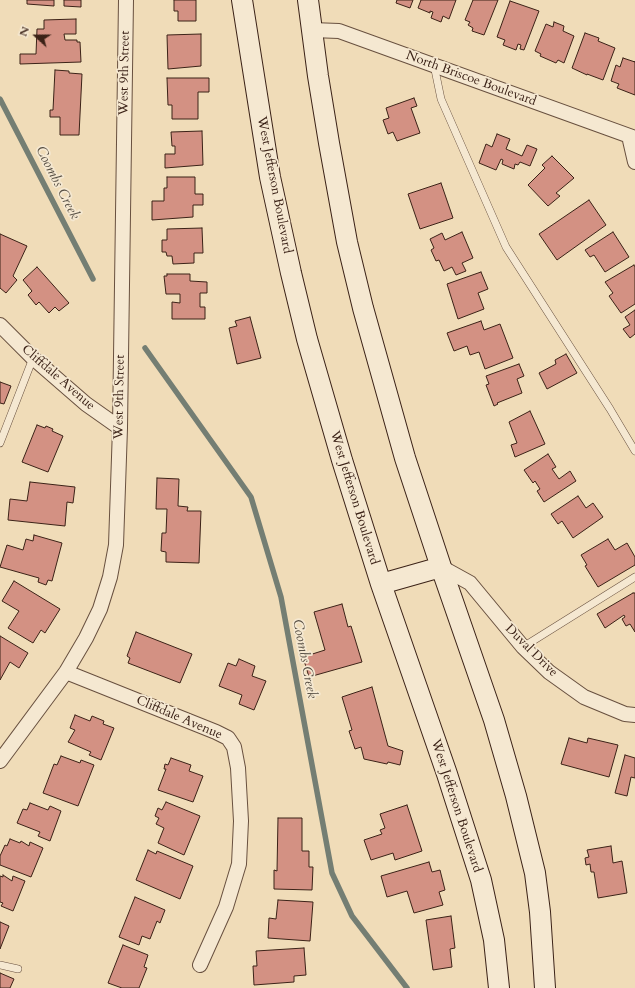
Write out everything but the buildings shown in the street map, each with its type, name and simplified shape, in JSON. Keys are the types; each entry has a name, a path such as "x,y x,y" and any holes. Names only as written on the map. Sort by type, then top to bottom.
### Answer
{"main road":[{"name":"West Jefferson Boulevard","path":"242,0 270,177 291,273 324,399 382,584 447,774 481,880 494,940 499,988"},
{"path":"308,0 329,143 361,301 405,458 440,567 494,720 516,796 535,873 540,912 545,988"},
{"path":"382,584 440,567"}],"street":[{"name":"West 9th Street","path":"0,760 66,672 86,638 100,609 110,577 116,545 120,428 126,0"},
{"name":"North Briscoe Boulevard","path":"312,30 340,31 632,137"},
{"path":"632,137 635,162"},
{"name":"Cliffdale Avenue","path":"0,325 33,358 86,404 120,428"},
{"name":"Duval Drive","path":"440,567 470,583 523,647 549,672 584,697 625,714 635,716"},
{"name":"Cliffdale Avenue","path":"66,672 216,732 228,738 234,748 238,768 241,821 239,864 226,907 200,965"}],"lane":[{"path":"434,65 441,100 506,247 610,409 635,451"},
{"path":"0,443 33,358"},
{"path":"523,647 635,577"},
{"path":"0,964 18,969"}],"waterway":[{"name":"Coombs Creek","path":"0,99 93,279"},
{"name":"Coombs Creek","path":"145,348 251,497 281,597 332,873 352,916 407,988"}]}
